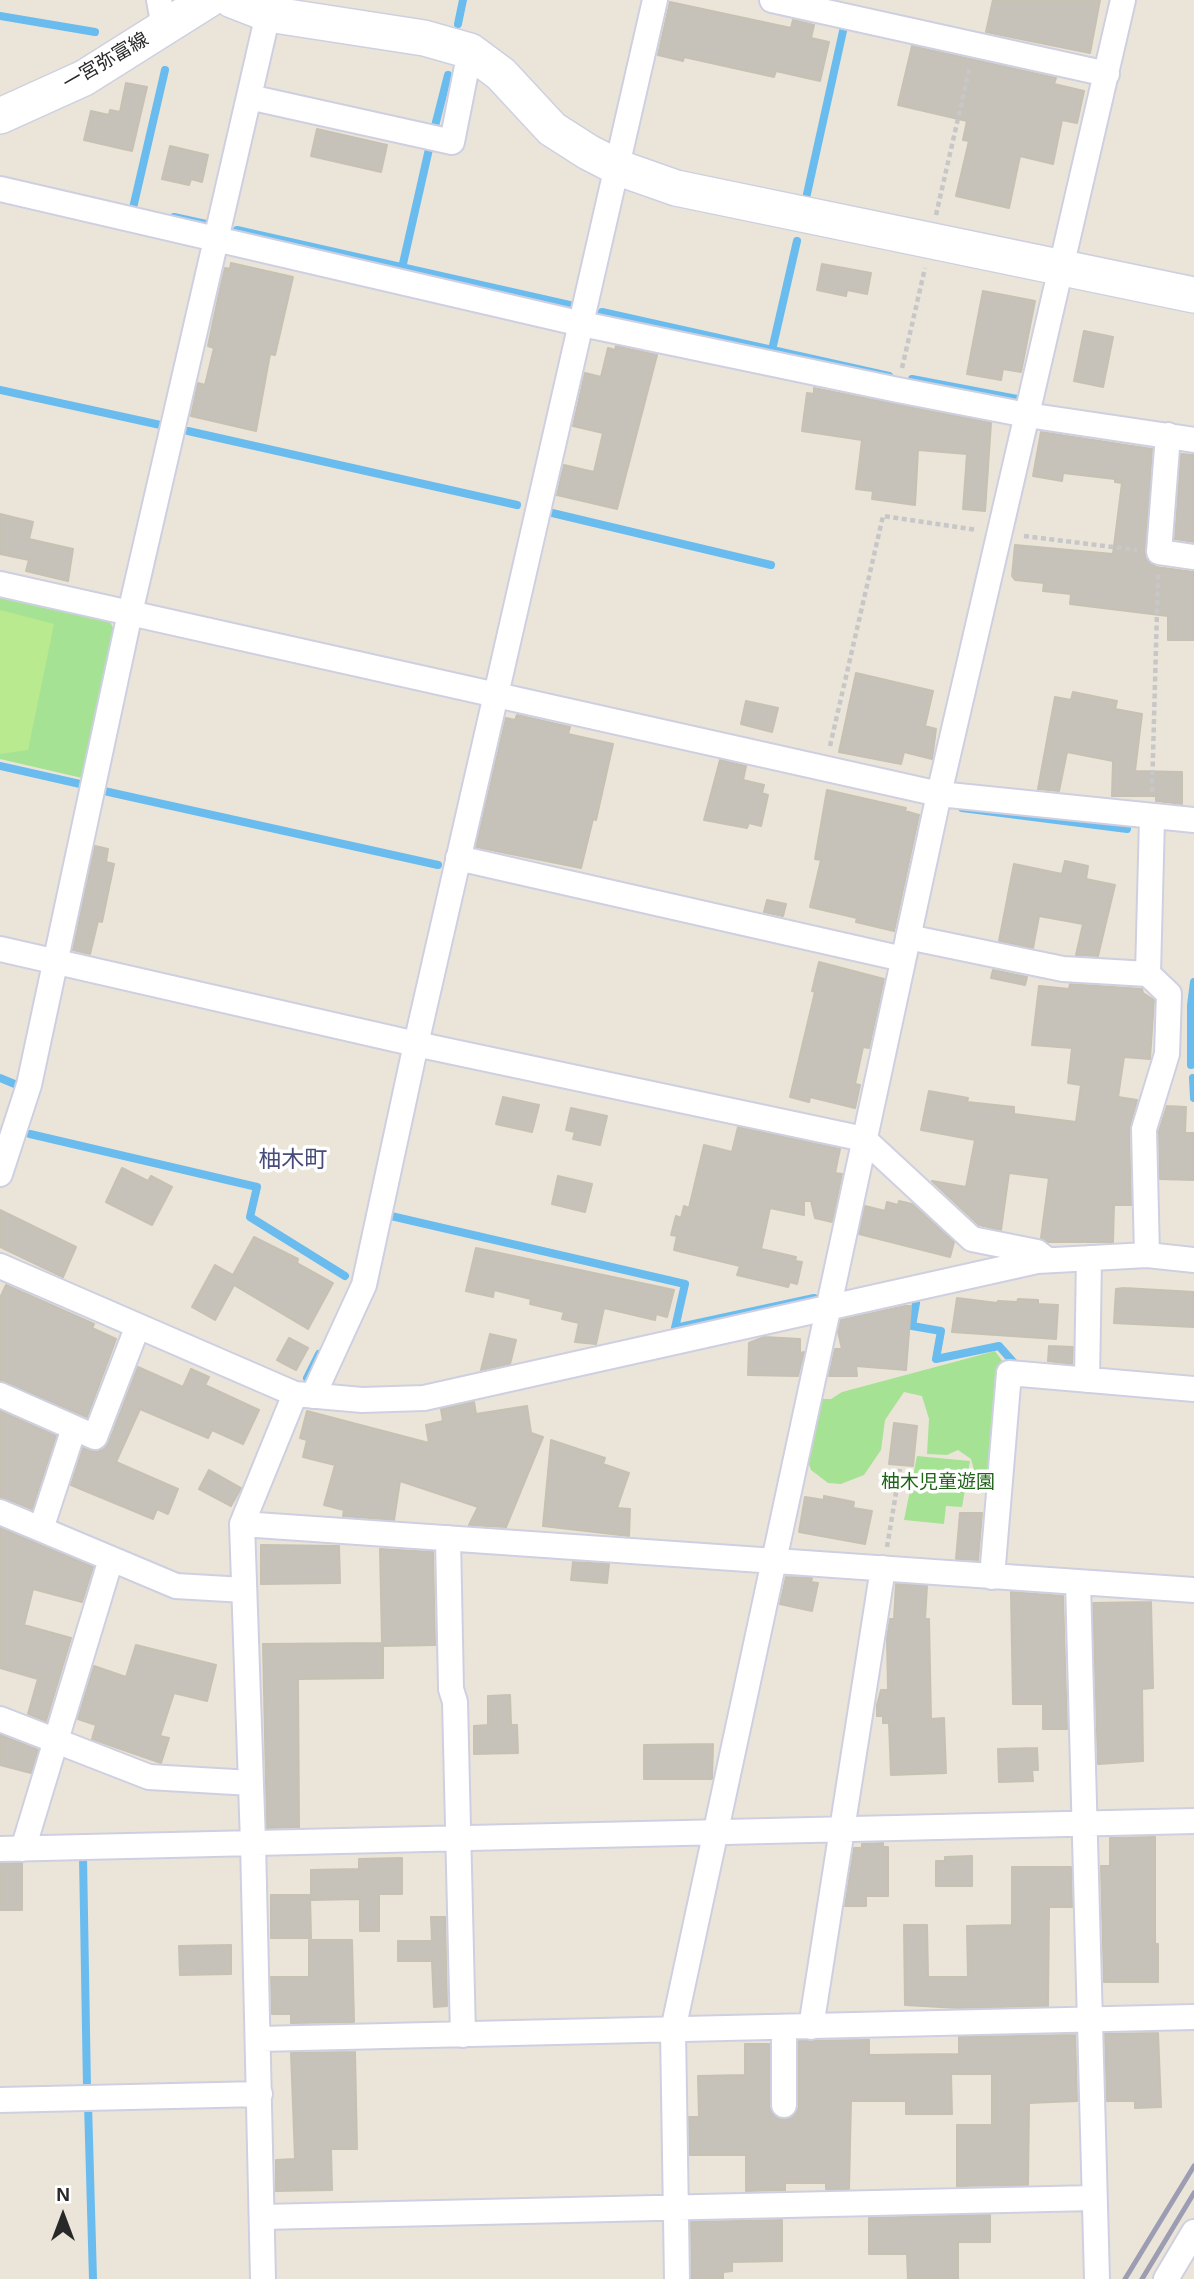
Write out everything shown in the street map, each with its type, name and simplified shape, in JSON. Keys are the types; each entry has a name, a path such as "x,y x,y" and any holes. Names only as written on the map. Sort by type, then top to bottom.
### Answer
{"street":[{"name":"一宮弥富線","path":"0,116 84,78 162,14 208,0"},
{"path":"232,0 268,14 424,38 470,51 501,74 552,129 619,168 676,188 1194,295"},
{"path":"263,2279 253,1842 242,1524 304,1395 364,1285 458,858 619,168 655,0"},
{"path":"772,0 1107,74"},
{"path":"677,2279 673,2030 939,794 1123,0"},
{"path":"0,1174 29,1084 131,613 268,14"},
{"path":"249,97 452,142 470,51"},
{"path":"0,189 582,324 1027,415 1194,440"},
{"path":"1168,435 1159,552 1194,557"},
{"path":"0,584 939,794 1152,818 1194,820"},
{"path":"1148,974 1152,818"},
{"path":"458,858 905,948 1063,969 1148,974 1169,994 1167,1054 1144,1129 1147,1255"},
{"path":"0,949 416,1044 864,1139 972,1239 1037,1252 1048,1260"},
{"path":"0,1266 137,1328 304,1395 362,1400 424,1398 1048,1260 1147,1255 1194,1260"},
{"path":"1087,1380 1089,1258"},
{"path":"0,1395 95,1437 137,1328"},
{"path":"992,1577 1009,1373 1194,1389"},
{"path":"41,1529 74,1428"},
{"path":"0,1512 176,1586 244,1590"},
{"path":"242,1524 1194,1590"},
{"path":"448,1538 463,2035"},
{"path":"111,1559 56,1741 12,1849 1194,1821"},
{"path":"811,2026 883,1568"},
{"path":"1078,1583 1097,2279"},
{"path":"0,1719 149,1777 251,1783"},
{"path":"258,2039 1194,2017"},
{"path":"784,2027 784,2105"},
{"path":"0,2100 260,2094"},
{"path":"262,2217 1093,2198"},
{"path":"1166,2279 1194,2232"}],"path":[{"path":"825,769 883,516 1159,552 1152,818"},
{"path":"883,1568 900,1469"}],"green space":[{"path":"0,598 110,622 116,633 82,778 0,759"},
{"path":"0,610 54,624 28,750 0,754"},
{"path":"995,1351 1006,1366 988,1483 976,1477 971,1459 958,1450 947,1455 927,1454 929,1419 922,1396 904,1392 885,1420 881,1450 864,1475 841,1484 828,1483 811,1470 808,1462 819,1399 831,1399 842,1392"},
{"name":"柚木児童遊園","path":"917,1456 970,1461 962,1507 946,1506 944,1524 904,1520"}],"building":[{"path":"993,0 1100,0 1090,53 986,32"},
{"path":"670,2 791,28 793,20 814,25 811,38 829,42 820,81 776,71 774,77 684,57 683,61 658,55"},
{"path":"912,46 1056,78 1054,84 1084,91 1077,123 1062,120 1053,164 1020,156 1009,208 956,196 969,141 963,140 967,121 898,105"},
{"path":"126,83 147,87 132,151 84,140 91,111 109,115 110,110 120,112"},
{"path":"317,129 387,145 381,172 311,156"},
{"path":"170,146 208,155 202,182 191,179 189,185 162,179"},
{"path":"231,263 293,277 275,355 270,354 256,431 191,416 198,383 205,385 214,348 208,346 220,289 225,268 230,269"},
{"path":"822,264 871,273 867,294 847,290 846,296 817,290"},
{"path":"983,291 1035,301 1021,372 1003,369 1001,380 967,374"},
{"path":"1084,331 1113,337 1103,387 1074,381"},
{"path":"616,346 657,355 617,509 557,495 564,465 594,472 603,433 573,426 585,373 601,377 608,348 615,350"},
{"path":"814,388 991,423 985,511 963,509 967,454 918,450 915,505 872,499 873,491 856,489 862,440 802,431 807,393 814,394"},
{"path":"1041,432 1152,449 1145,558 1156,567 1194,572 1194,640 1168,640 1168,616 1070,604 1071,594 1043,591 1044,583 1015,580 1012,576 1015,545 1113,554 1122,483 1115,482 1115,479 1063,473 1062,481 1033,476"},
{"path":"1181,454 1194,455 1194,542 1175,539"},
{"path":"0,514 33,522 29,539 73,549 68,581 26,571 29,560 0,554"},
{"path":"856,673 933,691 925,726 936,729 932,759 904,752 901,764 839,752"},
{"path":"1073,692 1117,701 1115,709 1142,714 1135,771 1182,772 1182,804 1156,801 1156,796 1112,796 1113,761 1067,752 1059,791 1038,789 1055,697 1071,700"},
{"path":"746,701 778,708 772,732 741,724"},
{"path":"517,715 570,727 568,734 613,744 596,820 593,819 581,868 476,847 506,718 515,720"},
{"path":"720,760 746,766 743,780 764,785 762,793 768,795 761,826 749,823 747,828 704,820"},
{"path":"827,790 906,808 905,811 919,815 894,931 856,922 857,918 810,907 821,860 815,859"},
{"path":"95,846 108,849 106,862 114,864 102,922 98,921 90,954 73,950"},
{"path":"1065,861 1088,866 1086,879 1115,885 1098,956 1076,955 1083,924 1039,916 1033,948 999,941 1014,864 1062,874"},
{"path":"767,900 786,904 783,916 764,912"},
{"path":"819,962 884,979 869,1048 863,1047 855,1084 860,1085 855,1108 810,1097 809,1102 790,1097 815,992 812,991"},
{"path":"993,970 1027,977 1025,985 991,978"},
{"path":"1070,984 1142,989 1143,993 1154,1000 1150,1059 1124,1057 1118,1097 1137,1100 1129,1129 1131,1205 1114,1205 1113,1242 1048,1242 1041,1238 1049,1178 1009,1173 1001,1230 979,1225 932,1181 966,1187 975,1140 921,1130 929,1091 968,1098 967,1102 1014,1107 1014,1114 1076,1122 1081,1085 1068,1083 1072,1048 1032,1045 1039,986 1069,989"},
{"path":"503,1097 539,1105 532,1132 496,1124"},
{"path":"1167,1106 1186,1107 1185,1133 1194,1133 1194,1180 1160,1179 1159,1131"},
{"path":"571,1108 607,1116 600,1145 573,1139 575,1132 566,1130"},
{"path":"738,1127 840,1149 835,1173 842,1174 832,1222 815,1218 811,1201 804,1201 804,1215 770,1208 761,1249 796,1257 795,1261 802,1262 797,1284 790,1282 788,1287 737,1275 740,1266 674,1250 677,1236 671,1235 676,1216 681,1218 684,1206 689,1208 704,1145 732,1152"},
{"path":"122,1168 148,1181 151,1176 172,1187 152,1225 106,1202"},
{"path":"558,1176 592,1184 585,1212 552,1204"},
{"path":"899,1201 912,1204 954,1242 950,1257 859,1234 865,1206 885,1211 887,1202 898,1205"},
{"path":"0,1210 76,1247 63,1277 0,1247"},
{"path":"254,1237 298,1259 297,1263 333,1283 308,1329 234,1285 215,1320 192,1307 215,1265 233,1275"},
{"path":"476,1248 674,1290 667,1317 656,1314 655,1320 604,1308 596,1344 575,1342 579,1323 562,1319 564,1312 530,1304 531,1299 494,1290 493,1297 466,1291"},
{"path":"6,1285 94,1324 92,1328 116,1339 87,1417 0,1380 0,1298"},
{"path":"1116,1289 1194,1292 1194,1327 1114,1323"},
{"path":"957,1298 997,1303 1017,1302 1018,1299 1038,1300 1038,1304 1058,1305 1056,1339 952,1332"},
{"path":"911,1306 906,1370 856,1366 857,1376 829,1376 835,1349 842,1349 838,1332 841,1320"},
{"path":"490,1334 516,1340 510,1364 481,1370"},
{"path":"764,1337 800,1339 800,1353 804,1352 798,1376 748,1375 749,1343"},
{"path":"289,1338 308,1348 296,1370 277,1360"},
{"path":"1049,1346 1073,1347 1072,1364 1048,1361"},
{"path":"138,1367 183,1387 191,1369 209,1377 205,1385 259,1410 243,1444 212,1430 208,1438 140,1409 116,1462 178,1489 168,1514 157,1509 153,1519 71,1485 83,1448 98,1452 109,1442"},
{"path":"474,1402 476,1414 527,1406 531,1433 543,1437 506,1527 469,1525 478,1507 400,1481 394,1520 343,1516 344,1510 324,1505 335,1465 303,1457 307,1440 300,1438 307,1411 429,1443 426,1425 443,1421 441,1409"},
{"path":"0,1411 56,1436 32,1509 0,1497"},
{"path":"894,1423 917,1426 913,1466 889,1464"},
{"path":"551,1440 605,1458 603,1464 629,1473 617,1508 630,1509 629,1536 543,1526"},
{"path":"209,1470 241,1488 231,1506 199,1489"},
{"path":"824,1496 854,1502 853,1508 872,1511 865,1544 799,1532 805,1497 824,1500"},
{"path":"960,1513 982,1513 978,1560 956,1559"},
{"path":"0,1528 93,1567 82,1602 33,1589 24,1625 71,1638 46,1721 28,1714 38,1679 0,1668"},
{"path":"261,1545 339,1546 340,1583 261,1584"},
{"path":"380,1549 433,1552 435,1645 383,1646 383,1678 298,1679 299,1827 267,1828 263,1644 382,1643"},
{"path":"573,1562 609,1564 607,1583 571,1580"},
{"path":"786,1577 812,1578 811,1582 818,1583 812,1611 780,1604"},
{"path":"896,1584 927,1586 925,1619 929,1619 931,1719 944,1718 946,1773 891,1775 889,1723 883,1723 883,1716 877,1716 877,1705 881,1690 888,1690 887,1637 890,1619 894,1619"},
{"path":"1011,1592 1063,1596 1067,1729 1043,1729 1043,1704 1013,1704"},
{"path":"1151,1602 1153,1688 1142,1689 1143,1761 1098,1764 1093,1603"},
{"path":"136,1645 216,1665 207,1701 174,1693 160,1736 169,1738 161,1763 92,1739 96,1725 78,1719 94,1666 126,1677"},
{"path":"510,1695 511,1725 517,1725 518,1753 474,1754 474,1726 488,1725 488,1696"},
{"path":"0,1735 38,1750 31,1773 0,1765"},
{"path":"713,1744 712,1779 644,1779 644,1745"},
{"path":"1037,1748 1038,1770 1032,1770 1033,1781 999,1782 998,1749"},
{"path":"1155,1837 1155,1944 1158,1944 1158,1982 1104,1982 1101,1866 1110,1866 1110,1838"},
{"path":"883,1843 883,1847 888,1847 888,1896 866,1896 866,1906 845,1906 854,1848 862,1848 862,1844"},
{"path":"972,1856 972,1886 936,1886 936,1861 945,1861 945,1857"},
{"path":"402,1858 402,1894 379,1894 379,1931 360,1931 360,1899 311,1900 311,1870 359,1869 359,1859"},
{"path":"22,1863 22,1910 0,1910 0,1864"},
{"path":"1012,1867 1071,1867 1072,1907 1049,1907 1048,2006 959,2008 905,2005 904,1925 927,1925 928,1977 968,1977 967,1926 1012,1925"},
{"path":"271,1895 310,1895 311,1938 271,1938"},
{"path":"431,1917 445,1917 447,2006 434,2007 432,1961 398,1961 398,1941 432,1941"},
{"path":"309,1940 352,1940 354,2022 291,2023 291,2014 272,2014 271,1977 309,1977"},
{"path":"231,1945 231,1974 180,1975 179,1946"},
{"path":"1158,2033 1161,2107 1135,2108 1135,2101 1107,2101 1105,2034"},
{"path":"1075,2035 1077,2101 1029,2103 1028,2185 957,2186 957,2125 992,2125 992,2074 951,2074 952,2114 906,2114 906,2101 851,2101 849,2189 826,2189 826,2183 785,2183 785,2190 746,2191 746,2155 690,2155 689,2117 699,2117 698,2076 745,2075 745,2044 769,2044 769,2106 776,2117 785,2120 796,2113 799,2106 799,2041 869,2040 869,2055 959,2054 959,2037"},
{"path":"355,2052 357,2149 331,2149 332,2190 276,2191 276,2160 295,2159 291,2053"},
{"path":"990,2215 990,2242 958,2242 958,2279 908,2279 907,2254 869,2254 869,2218"},
{"path":"782,2220 782,2261 732,2262 732,2271 723,2272 723,2279 692,2279 691,2222"}],"waterway":[{"path":"458,24 463,0"},
{"path":"0,16 95,32"},
{"path":"807,194 845,22"},
{"path":"133,208 165,70"},
{"path":"435,126 448,75"},
{"path":"402,268 429,149"},
{"path":"174,217 206,224"},
{"path":"237,230 574,306"},
{"path":"772,350 797,241"},
{"path":"602,312 889,376"},
{"path":"912,379 1017,399"},
{"path":"0,390 165,426"},
{"path":"188,431 517,505"},
{"path":"548,512 771,565"},
{"path":"0,766 80,784"},
{"path":"104,791 438,865"},
{"path":"962,808 1127,829"},
{"path":"1191,1065 1191,1005 1194,982"},
{"path":"0,1078 17,1085"},
{"path":"1193,1078 1194,1098"},
{"path":"30,1134 257,1187 250,1217 345,1276"},
{"path":"391,1216 685,1284 675,1328 814,1298"},
{"path":"916,1303 912,1326 941,1331 936,1359 999,1346 1015,1364"},
{"path":"307,1378 319,1354"},
{"path":"83,1856 87,2088"},
{"path":"88,2104 93,2279"}],"railway":[{"path":"1125,2279 1194,2166"},
{"path":"1142,2279 1194,2193"}],"district":[{"name":"柚木町","path":"293,1161"}]}
